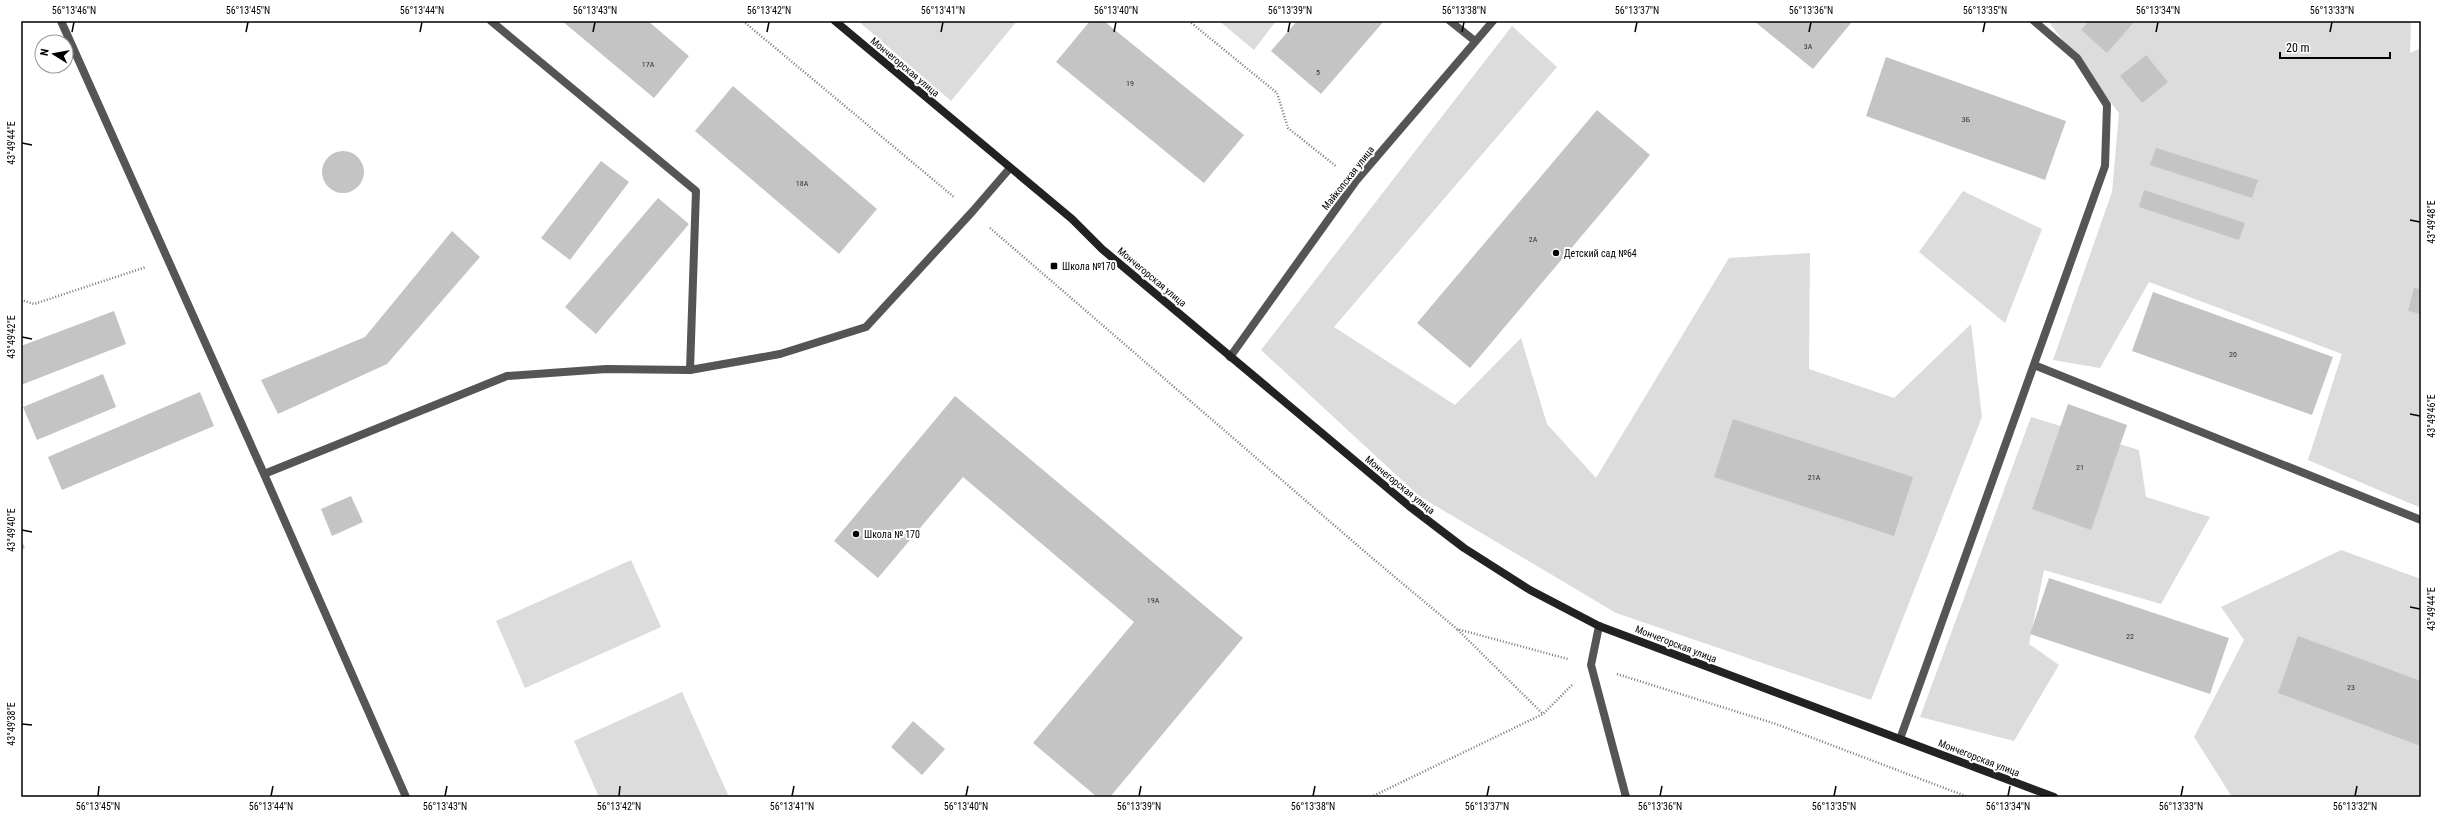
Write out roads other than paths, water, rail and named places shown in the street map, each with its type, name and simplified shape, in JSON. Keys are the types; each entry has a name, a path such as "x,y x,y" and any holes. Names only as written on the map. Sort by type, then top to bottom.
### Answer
{"street":[{"path":"61,21 169,260 406,797"},
{"path":"491,21 696,191 690,370"},
{"name":"Мончегорская улица","path":"835,21 1072,219 1102,249 1230,357 1409,506 1464,548 1530,590 1599,626 2054,797"},
{"path":"1450,21 1475,41"},
{"name":"Майкопская улица","path":"1230,357 1356,181 1493,21"},
{"path":"1900,739 2105,166 2107,105 2078,58 2034,21"},
{"path":"264,474 507,376 606,369 690,370 780,354 866,327 972,212 1010,168"},
{"path":"2034,365 2421,520"},
{"path":"1599,626 1591,665 1626,797"}],"place":[{"name":"Детский сад №64","path":"1556,253"},
{"name":"Школа №170","path":"1054,266"},
{"name":"Школа № 170","path":"856,534"}]}
